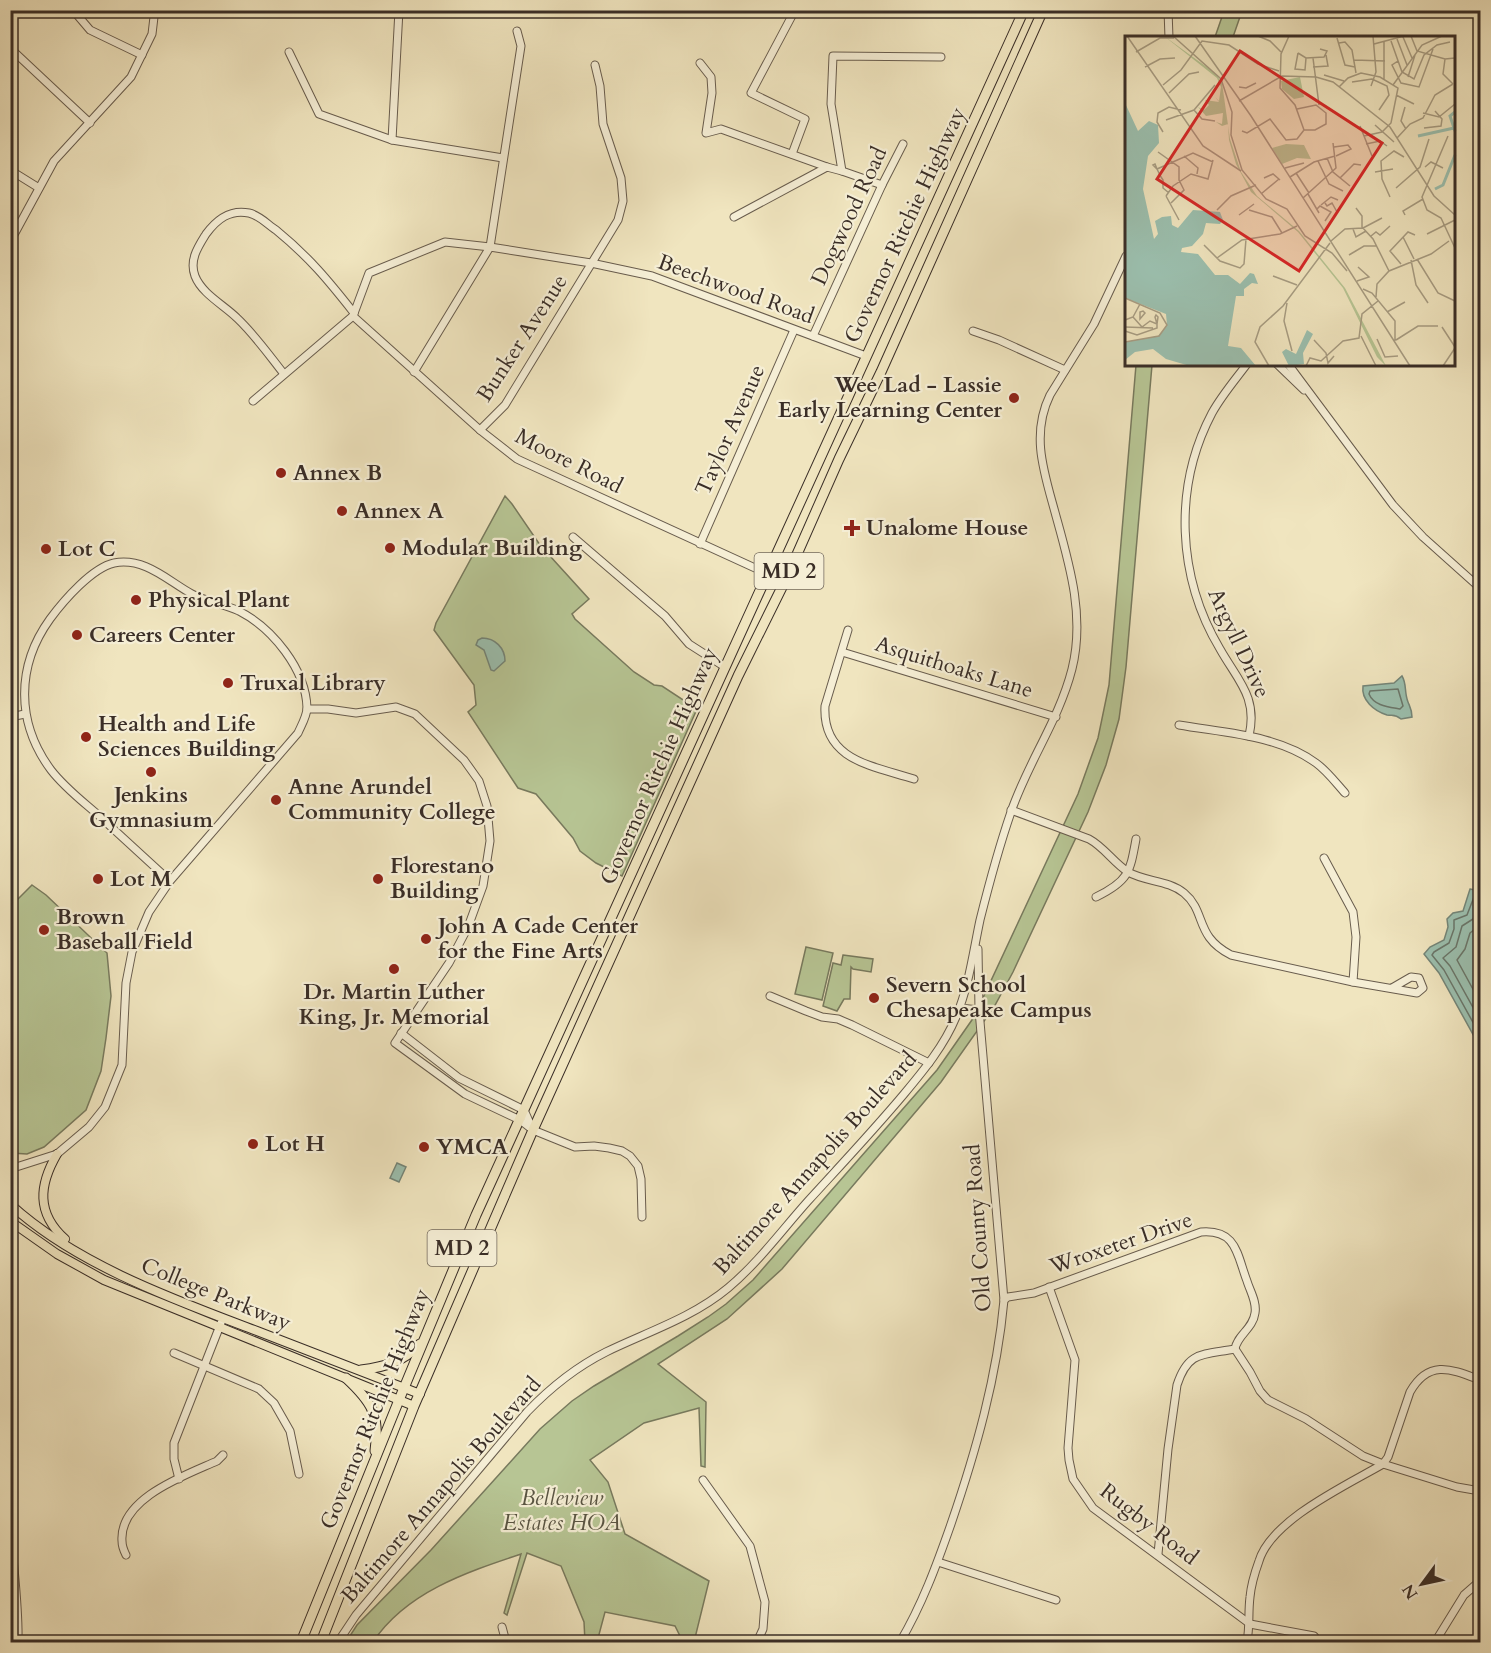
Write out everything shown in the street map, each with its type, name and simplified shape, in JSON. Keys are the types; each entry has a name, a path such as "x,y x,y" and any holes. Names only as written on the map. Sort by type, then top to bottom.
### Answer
{"highway":[{"name":"Governor Ritchie Highway","path":"303,1642 399,1400 476,1215 1024,10"},
{"name":"Governor Ritchie Highway","path":"321,1642 414,1406 533,1130 754,642 787,577 839,459 881,372 1043,10"},
{"path":"919,242 933,252"},
{"path":"741,635 754,642"},
{"path":"361,1370 391,1365 402,1359 424,1340"},
{"path":"346,1378 367,1398 375,1416 377,1436 373,1466"}],"main road":[{"path":"57,1154 48,1168 42,1190 43,1201 56,1230 84,1255"},
{"name":"College Parkway","path":"10,1204 40,1228 121,1275 223,1318 420,1394"},
{"name":"College Parkway","path":"10,1221 57,1254 104,1280 219,1329 414,1406"}],"street":[{"path":"73,10 90,30 142,55"},
{"path":"392,140 399,10"},
{"path":"792,154 805,119 751,93 795,10"},
{"path":"1168,10 1169,36"},
{"path":"10,242 54,161 131,77 153,34 154,16"},
{"path":"414,372 490,247 521,45 517,31"},
{"path":"10,48 90,123"},
{"path":"289,52 319,114 392,140 503,158"},
{"path":"842,171 831,104 833,56 941,57"},
{"path":"700,63 711,77 712,93 706,133 721,129 882,185"},
{"name":"Bunker Avenue","path":"480,430 506,405 618,220 623,201 621,178 603,124 600,86 595,65"},
{"name":"Dogwood Road","path":"813,336 903,144"},
{"path":"734,217 827,167"},
{"path":"10,170 39,188"},
{"name":"Moore Road","path":"284,374 255,336 202,287 195,275 193,265 195,253 215,223 226,215 248,213 261,218 317,266 354,314 414,372 517,459 768,574"},
{"name":"Beechwood Road","path":"354,314 369,273 445,242 591,263 652,276 866,356"},
{"name":"Baltimore Annapolis Boulevard","path":"338,1642 367,1602 544,1394 592,1360 687,1315 727,1289 756,1260 930,1063 948,1033 960,1008 967,985 993,871 1011,810 1056,717 1076,652 1077,609 1067,554 1040,454 1039,429 1046,404 1094,324 1125,265"},
{"path":"253,401 354,314"},
{"name":"Taylor Avenue","path":"700,544 794,330"},
{"path":"973,331 1065,369"},
{"name":"Argyll Drive","path":"1245,366 1224,394 1204,432 1188,482 1184,508 1187,553 1195,591 1214,639 1249,696 1252,723 1249,736"},
{"path":"1279,366 1314,400"},
{"path":"1289,366 1393,505 1423,537 1480,588"},
{"path":"573,537 665,616 689,644 725,667"},
{"path":"10,1169 57,1154 89,1127 105,1107 122,1065 126,983 132,952 149,912 170,881 298,733 307,709 303,684 291,661 267,632 253,620 232,608 194,595 156,570 140,565 114,563 86,579 53,616 39,636 26,674 25,714 36,746 57,777 170,881"},
{"path":"848,630 825,706 824,718 829,734 845,755 859,762 914,779"},
{"name":"Asquithoaks Lane","path":"842,652 1056,717"},
{"path":"307,709 356,713 396,707 415,714 464,760 479,782 487,806 490,841 483,886 477,904 449,963 395,1043 465,1094 520,1120 533,1130 575,1147 609,1148 622,1151 630,1156 638,1166 641,1179 642,1217"},
{"path":"10,717 25,714"},
{"path":"1179,725 1249,736 1297,751 1321,767 1345,793"},
{"path":"1011,810 1089,839 1129,872 1146,880 1174,886 1183,892 1194,905 1208,938 1222,951 1231,955 1353,982 1392,988"},
{"path":"1096,897 1115,887 1129,872 1136,839"},
{"path":"1324,858 1353,912 1356,937 1353,982"},
{"name":"Old County Road","path":"900,1642 938,1562 975,1453 1001,1328 1004,1300 979,1010 977,939"},
{"path":"770,996 822,1017 845,1022 930,1063"},
{"path":"960,1008 979,1010"},
{"path":"401,1033 459,1078 524,1110 533,1130"},
{"name":"Wroxeter Drive","path":"1004,1300 1049,1287 1201,1232 1218,1232 1230,1240 1238,1253 1256,1309 1253,1322 1237,1340 1234,1349"},
{"name":"Rugby Road","path":"1049,1287 1075,1360 1068,1448 1073,1479 1093,1508 1250,1624 1314,1636 1319,1642"},
{"path":"179,1479 174,1459 174,1443 223,1318"},
{"path":"1158,1554 1168,1449 1180,1375 1184,1366 1191,1359 1234,1349 1268,1400 1306,1419 1363,1456 1457,1487 1480,1491"},
{"path":"174,1353 259,1389 274,1403 290,1431 299,1474"},
{"path":"1247,1642 1250,1624 1250,1596 1259,1559 1271,1540 1302,1512 1383,1464 1388,1457 1410,1392 1421,1378 1429,1372 1446,1369 1480,1380"},
{"path":"10,1427 14,1453 11,1528 18,1611 18,1642"},
{"path":"126,1555 122,1541 125,1524 149,1494 217,1461 223,1455"},
{"path":"703,1480 750,1546 765,1602 763,1629 758,1642"},
{"path":"938,1562 1056,1600"},
{"path":"1435,1642 1464,1596 1480,1581"},
{"path":"502,1627 507,1642"}],"green space":[{"path":"1224,11 1242,11 1233,36 1215,36"},
{"name":"Belleview Estates HOA","path":"1136,366 1152,366 1126,667 1119,719 1106,765 1088,812 1013,972 994,1007 941,1082 782,1269 727,1319 658,1364 706,1402 705,1467 701,1466 699,1408 644,1423 590,1460 608,1482 625,1534 709,1581 694,1642 683,1642 675,1626 605,1612 597,1642 585,1642 584,1622 561,1566 527,1553 507,1615 504,1613 521,1554 480,1568 420,1597 402,1610 373,1642 346,1642 357,1625 431,1550 540,1429 572,1401 708,1317 753,1280 937,1070 974,1017 1078,794 1098,738 1109,685"},
{"path":"505,496 540,545 589,599 572,614 575,619 634,672 654,685 662,686 697,709 622,876 596,863 580,851 573,838 536,794 518,788 468,712 476,705 474,685 434,630"},
{"path":"32,885 46,895 107,953 111,996 101,1071 86,1110 44,1147 27,1154 11,1153 10,907"},
{"path":"806,947 833,953 822,1000 795,994"},
{"path":"843,955 873,959 871,972 851,967 850,999 844,999 837,1011 823,1006 833,963 841,965"}],"water":[{"path":"482,638 495,642 505,656 505,661 494,671 491,670 484,650 476,645"},
{"path":"1402,676 1412,717 1401,719 1387,715 1377,711 1366,700 1363,686 1394,683"},
{"path":"1470,889 1480,891 1480,1047 1439,973 1424,954 1430,947 1444,940 1448,927 1447,919 1453,913 1463,911"},
{"path":"397,1163 406,1167 399,1182 390,1178"}],"place":[{"name":"Wee Lad - Lassie Early Learning Center","path":"1014,398"},
{"name":"Annex B","path":"281,473"},
{"name":"Annex A","path":"342,511"},
{"name":"Unalome House","path":"852,528"},
{"name":"Modular Building","path":"390,548"},
{"name":"Lot C","path":"46,549"},
{"name":"Physical Plant","path":"136,600"},
{"name":"Careers Center","path":"77,635"},
{"name":"Truxal Library","path":"228,683"},
{"name":"Health and Life Sciences Building","path":"86,737"},
{"name":"Jenkins Gymnasium","path":"151,772"},
{"name":"Anne Arundel Community College","path":"276,800"},
{"name":"Lot M","path":"98,879"},
{"name":"Florestano Building","path":"378,879"},
{"name":"Brown Baseball Field","path":"44,930"},
{"name":"John A Cade Center for the Fine Arts","path":"426,939"},
{"name":"Dr. Martin Luther King, Jr. Memorial","path":"394,969"},
{"name":"Severn School Chesapeake Campus","path":"874,998"},
{"name":"Lot H","path":"253,1144"},
{"name":"YMCA","path":"424,1147"}]}
